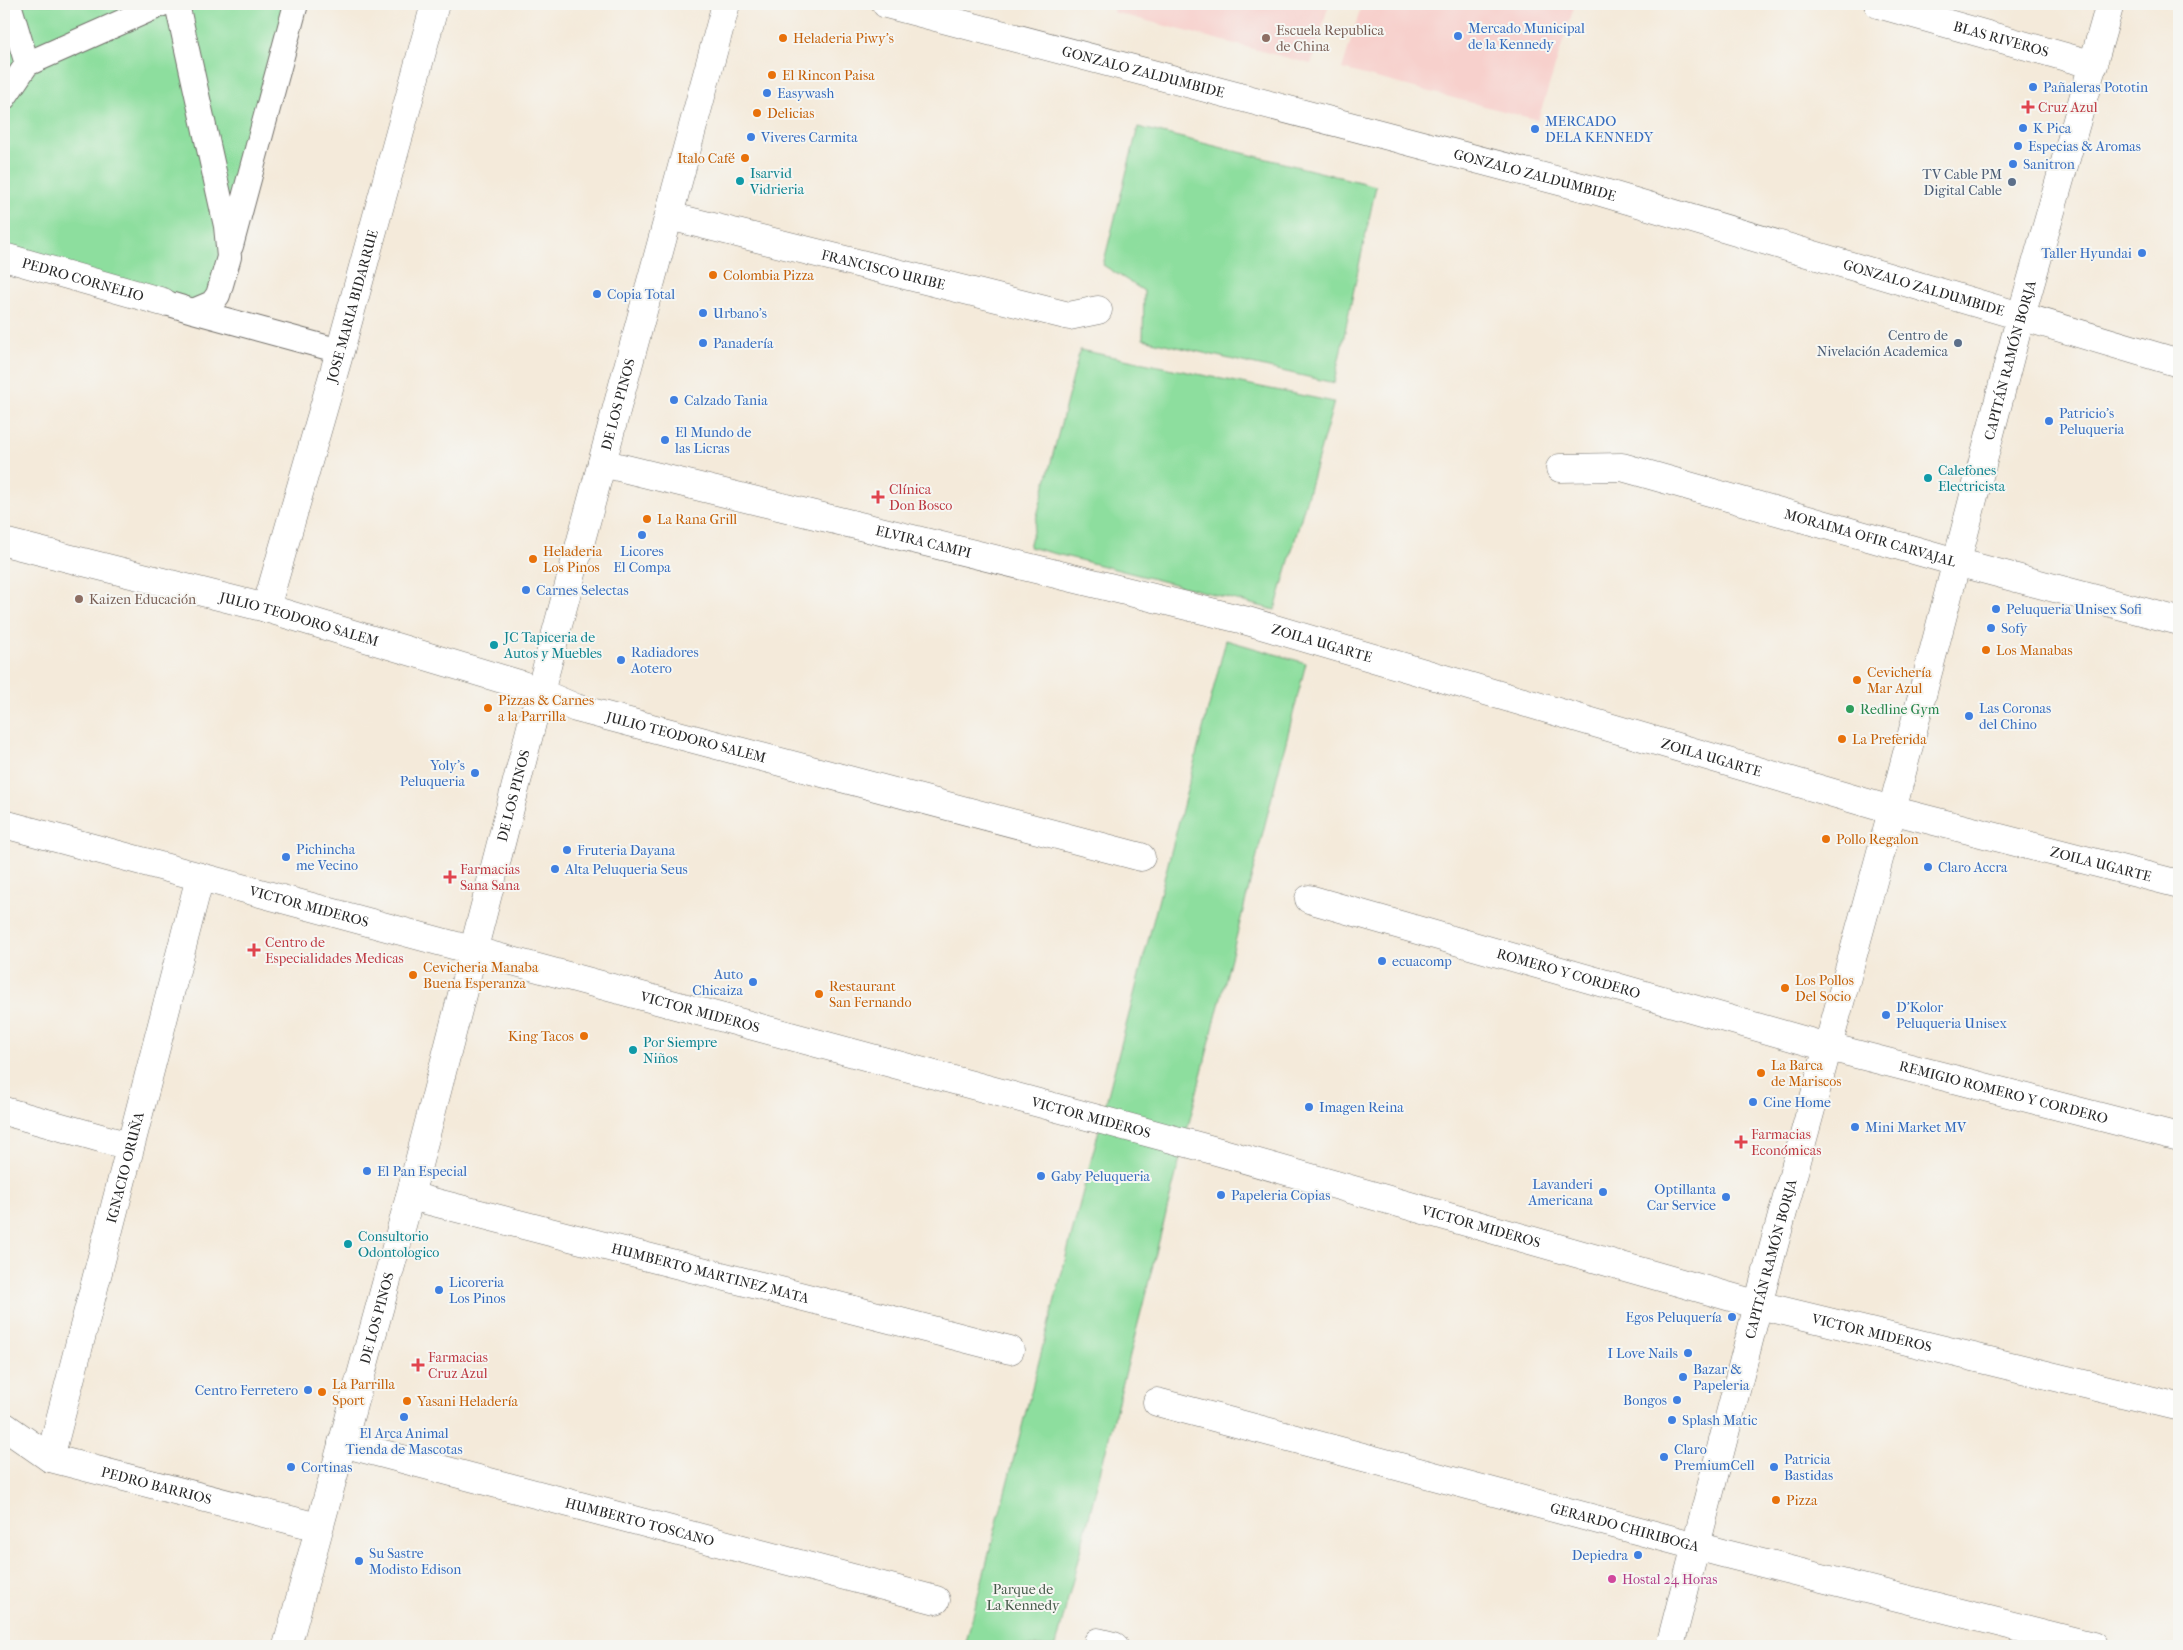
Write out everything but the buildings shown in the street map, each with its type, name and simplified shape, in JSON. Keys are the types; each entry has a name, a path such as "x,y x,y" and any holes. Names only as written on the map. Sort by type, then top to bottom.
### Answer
{"street":[{"path":"9,4 28,64"},
{"path":"4,98 28,64 162,4"},
{"path":"176,4 226,226 229,257"},
{"path":"194,311 212,303 218,295 296,4"},
{"name":"JOSE MARIA BIDARRUE","path":"266,608 340,351 435,4"},
{"name":"DE LOS PINOS","path":"287,1646 410,1196 540,692 726,4"},
{"name":"GONZALO ZALDUMBIDE","path":"886,4 1601,192 2179,363"},
{"name":"BLAS RIVEROS","path":"1878,4 2094,65"},
{"name":"CAPITÁN RAMÓN BORJA","path":"1670,1646 1758,1305 1829,1047 2021,315 2110,4"},
{"name":"FRANCISCO URIBE","path":"668,216 1069,316 1098,310"},
{"name":"PEDRO CORNELIO","path":"4,257 163,302"},
{"path":"163,302 340,351"},
{"name":"ELVIRA CAMPI","path":"602,463 1244,620"},
{"name":"MORAIMA OFIR CARVAJAL","path":"1560,468 1622,467 1956,562 2179,622"},
{"name":"JULIO TEODORO SALEM","path":"4,542 266,608 522,685 576,708 1141,858"},
{"name":"ZOILA UGARTE","path":"1244,620 1891,810 2179,884"},
{"name":"VICTOR MIDEROS","path":"4,824 1209,1149 1758,1305 2179,1407"},
{"name":"IGNACIO ORUÑA","path":"50,1458 129,1146 200,877"},
{"name":"ROMERO Y CORDERO","path":"1309,899 1829,1047"},
{"name":"REMIGIO ROMERO Y CORDERO","path":"1829,1047 2179,1137"},
{"path":"4,1112 129,1146"},
{"name":"HUMBERTO MARTINEZ MATA","path":"410,1196 1010,1350"},
{"name":"GERARDO CHIRIBOGA","path":"1157,1402 1696,1546 2093,1646"},
{"name":"PEDRO BARRIOS","path":"4,1426 50,1458 318,1527"},
{"name":"HUMBERTO TOSCANO","path":"342,1443 936,1600"}],"shaded area":[{"name":"Escuela Republica de China","path":"1115,4 1329,4 1311,64 1113,12"},
{"name":"Mercado Municipal de la Kennedy","path":"1362,4 1575,4 1538,120 1342,69"}],"green space":[{"path":"4,4 294,4 220,283 192,309 4,257"},
{"path":"1138,127 1376,186 1334,383 1143,339 1144,291 1103,265"},
{"path":"1080,350 1334,402 1275,610 1029,547"},
{"name":"Parque de La Kennedy","path":"1226,640 1306,663 1056,1646 965,1646"}],"place":[{"name":"Mercado Municipal de la Kennedy","path":"1458,36"},
{"name":"Heladeria Piwy's","path":"783,38"},
{"name":"Escuela Republica de China","path":"1266,38"},
{"name":"El Rincon Paisa","path":"772,75"},
{"name":"Pañaleras Pototin","path":"2033,87"},
{"name":"Easywash","path":"767,93"},
{"name":"Cruz Azul","path":"2028,107"},
{"name":"Delicias","path":"757,113"},
{"name":"K Pica","path":"2023,128"},
{"name":"MERCADO DELA KENNEDY","path":"1535,129"},
{"name":"Viveres Carmita","path":"751,137"},
{"name":"Especias & Aromas","path":"2018,146"},
{"name":"Italo Café","path":"745,158"},
{"name":"Sanitron","path":"2013,164"},
{"name":"Isarvid Vidrieria","path":"740,181"},
{"name":"TV Cable PM Digital Cable","path":"2012,182"},
{"name":"Taller Hyundai","path":"2142,253"},
{"name":"Colombia Pizza","path":"713,275"},
{"name":"Copia Total","path":"597,294"},
{"name":"Urbano's","path":"703,313"},
{"name":"Panadería","path":"703,343"},
{"name":"Centro de Nivelación Academica","path":"1958,343"},
{"name":"Calzado Tania","path":"674,400"},
{"name":"Patricio's Peluqueria","path":"2049,421"},
{"name":"El Mundo de las Licras","path":"665,440"},
{"name":"Calefones Electricista","path":"1928,478"},
{"name":"Clínica Don Bosco","path":"878,497"},
{"name":"La Rana Grill","path":"647,519"},
{"name":"Licores El Compa","path":"642,535"},
{"name":"Heladeria Los Pinos","path":"533,559"},
{"name":"Carnes Selectas","path":"526,590"},
{"name":"Kaizen Educación","path":"79,599"},
{"name":"Peluqueria Unisex Sofi","path":"1996,609"},
{"name":"Sofy","path":"1991,628"},
{"name":"JC Tapiceria de Autos y Muebles","path":"494,645"},
{"name":"Los Manabas","path":"1986,650"},
{"name":"Radiadores Aotero","path":"621,660"},
{"name":"Cevichería Mar Azul","path":"1857,680"},
{"name":"Pizzas & Carnes a la Parrilla","path":"488,708"},
{"name":"Redline Gym","path":"1850,709"},
{"name":"Las Coronas del Chino","path":"1969,716"},
{"name":"La Preferida","path":"1842,739"},
{"name":"Yoly's Peluqueria","path":"475,773"},
{"name":"Pollo Regalon","path":"1826,839"},
{"name":"Fruteria Dayana","path":"567,850"},
{"name":"Pichincha me Vecino","path":"286,857"},
{"name":"Claro Accra","path":"1928,867"},
{"name":"Alta Peluqueria Seus","path":"555,869"},
{"name":"Farmacias Sana Sana","path":"450,877"},
{"name":"Centro de Especialidades Medicas","path":"254,950"},
{"name":"ecuacomp","path":"1382,961"},
{"name":"Cevicheria Manaba Buena Esperanza","path":"413,975"},
{"name":"Auto Chicaiza","path":"753,982"},
{"name":"Los Pollos Del Socio","path":"1785,988"},
{"name":"Restaurant San Fernando","path":"819,994"},
{"name":"D'Kolor Peluqueria Unisex","path":"1886,1015"},
{"name":"King Tacos","path":"584,1036"},
{"name":"Por Siempre Niños","path":"633,1050"},
{"name":"La Barca de Mariscos","path":"1761,1073"},
{"name":"Cine Home","path":"1753,1102"},
{"name":"Imagen Reina","path":"1309,1107"},
{"name":"Mini Market MV","path":"1855,1127"},
{"name":"Farmacias Económicas","path":"1741,1142"},
{"name":"El Pan Especial","path":"367,1171"},
{"name":"Gaby Peluqueria","path":"1041,1176"},
{"name":"Lavanderi Americana","path":"1603,1192"},
{"name":"Papeleria Copias","path":"1221,1195"},
{"name":"Optillanta Car Service","path":"1726,1197"},
{"name":"Consultorio Odontologico","path":"348,1244"},
{"name":"Licoreria Los Pinos","path":"439,1290"},
{"name":"Egos Peluquería","path":"1732,1317"},
{"name":"I Love Nails","path":"1688,1353"},
{"name":"Farmacias Cruz Azul","path":"418,1365"},
{"name":"Bazar & Papeleria","path":"1683,1377"},
{"name":"Centro Ferretero","path":"308,1390"},
{"name":"La Parrilla Sport","path":"322,1392"},
{"name":"Bongos","path":"1677,1400"},
{"name":"Yasani Heladería","path":"407,1401"},
{"name":"El Arca Animal Tienda de Mascotas","path":"404,1417"},
{"name":"Splash Matic","path":"1672,1420"},
{"name":"Claro PremiumCell","path":"1664,1457"},
{"name":"Cortinas","path":"291,1467"},
{"name":"Patricia Bastidas","path":"1774,1467"},
{"name":"Pizza","path":"1776,1500"},
{"name":"Depiedra","path":"1638,1555"},
{"name":"Su Sastre Modisto Edison","path":"359,1561"},
{"name":"Hostal 24 Horas","path":"1612,1579"}]}
